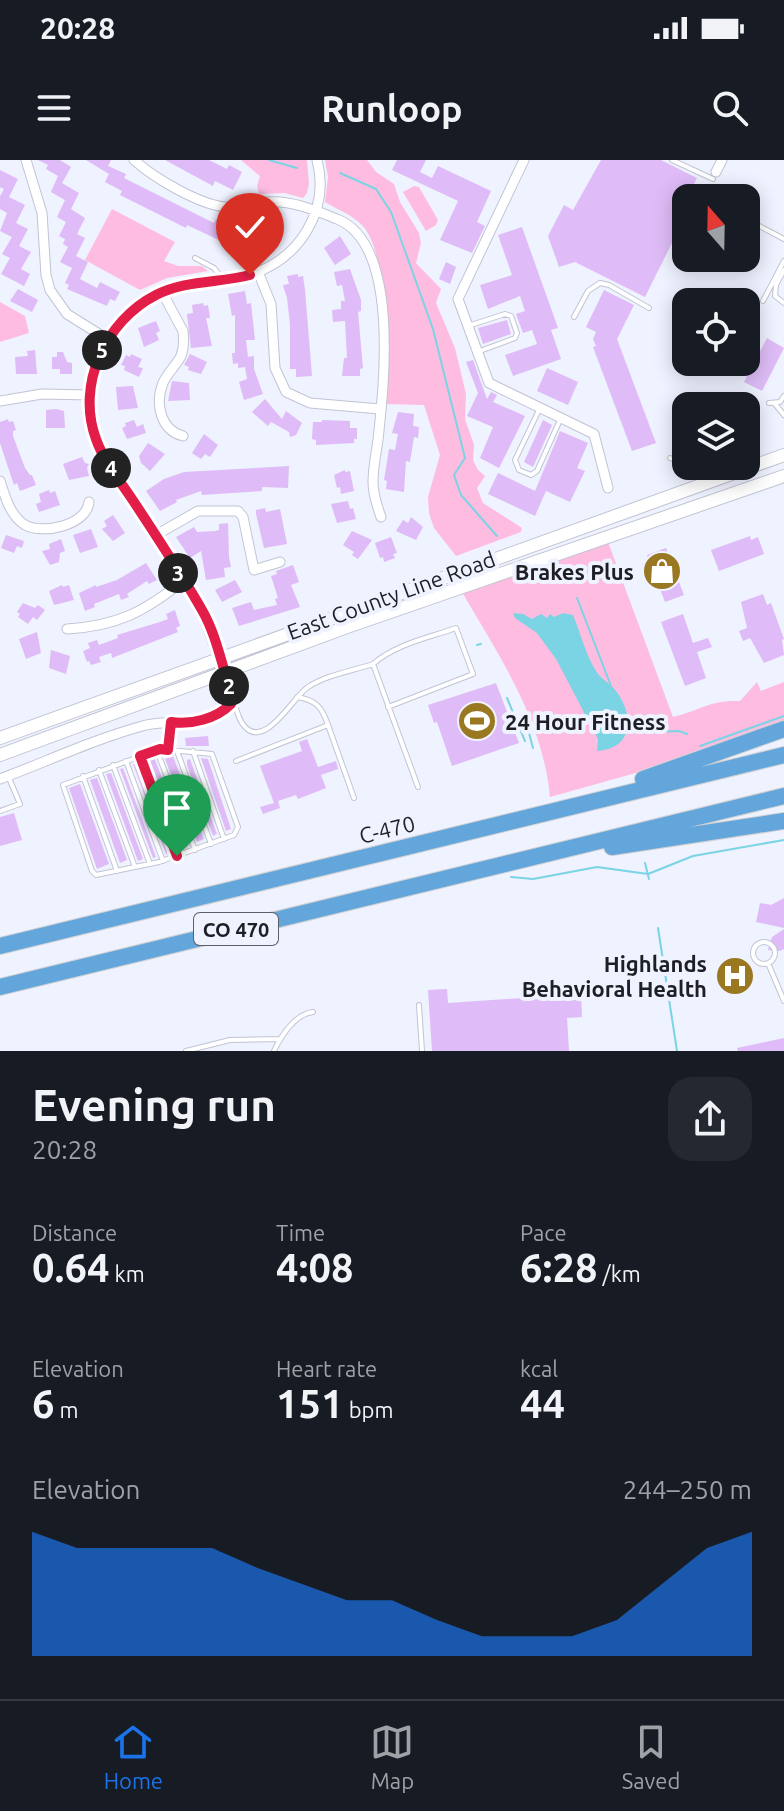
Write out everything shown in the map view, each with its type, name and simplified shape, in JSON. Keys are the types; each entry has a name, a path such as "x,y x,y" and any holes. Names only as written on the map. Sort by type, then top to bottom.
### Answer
{"highway":[{"path":"469,832 504,815 665,773 784,729"},
{"name":"C-470","path":"0,946 784,755"},
{"name":"CO 470","path":"0,987 784,796"},
{"path":"473,872 503,869 586,851 784,821"}],"main road":[{"name":"East County Line Road","path":"0,738 220,656 784,455"},
{"name":"East County Line Road","path":"0,755 225,671 784,476"}],"street":[{"path":"26,160 42,213 46,275 50,290 67,314 107,339"},
{"path":"134,160 156,176 212,204 234,207 276,202 317,211 352,227 365,240 373,258 385,346 373,486 381,517"},
{"path":"4,777 144,726 194,722 215,716 228,708 232,698 204,615 101,451 92,425 91,395 96,366 107,339 132,310 162,292 183,285 258,272 283,259 292,250 308,230 317,211 321,190 317,160"},
{"path":"524,160 458,299 489,383 594,434 608,488"},
{"path":"714,175 722,160"},
{"path":"258,272 271,304 275,368 286,392 310,403 380,409"},
{"path":"162,292 184,337 180,359 162,386 160,409 170,430 183,436"},
{"path":"0,401 42,394 91,395"},
{"path":"0,481 12,512 33,528 48,529 81,518 89,502"},
{"path":"156,535 198,511 238,511 243,517 254,570 280,562"},
{"path":"67,629 101,626 130,617 156,603 183,581"}],"lane":[{"path":"672,160 714,175"},
{"path":"760,226 784,239"},
{"path":"195,258 214,268 223,280"},
{"path":"763,301 784,261"},
{"path":"784,270 774,291 775,296 784,303"},
{"path":"574,317 588,291 600,283 649,308"},
{"path":"468,326 505,314 511,316 517,333 515,338 478,352"},
{"path":"784,396 772,403 784,415"},
{"path":"540,408 515,460 519,470 531,475 537,471 561,418"},
{"path":"232,698 242,723 256,731 272,727 305,688 373,664 384,654 398,648 456,628 473,674 388,707"},
{"path":"373,664 418,787"},
{"path":"297,697 321,707 354,798"},
{"path":"168,750 171,722"},
{"path":"236,761 328,725"},
{"path":"157,750 195,850"},
{"path":"157,750 168,750 212,754 238,827 234,835 163,861 96,875 63,788 65,783 157,750"},
{"path":"177,751 211,844"},
{"path":"193,751 224,839"},
{"path":"140,756 177,856"},
{"path":"126,761 163,861"},
{"path":"113,765 150,864"},
{"path":"99,770 135,867"},
{"path":"83,776 117,871"},
{"path":"0,811 20,804 4,777"},
{"path":"761,942 770,943 774,950 774,957 768,963 759,963 753,956 754,946 761,942"},
{"path":"768,963 784,1001"},
{"path":"419,1005 422,1051"},
{"path":"274,1051 280,1039 306,1013 313,1012"},
{"path":"186,1051 230,1040 280,1039"}],"shaded area":[{"path":"241,160 307,160 307,193 303,198 284,193 259,194 257,186 260,176"},
{"path":"325,160 367,160 376,172 394,184 400,202 419,233 421,243 416,263 441,289 436,303 455,348 466,394 465,419 474,445 473,460 485,476 477,488 483,503 522,528 521,532 456,556 434,528 428,497 440,455 424,405 386,404 384,310 378,260 362,225 325,202 328,177"},
{"path":"414,186 419,187 438,220 426,231 403,192"},
{"path":"112,209 175,242 164,261 178,266 202,266 208,271 167,278 140,290 85,260"},
{"path":"0,302 25,316 29,333 0,342"},
{"path":"608,542 673,717 712,704 740,701 757,682 761,691 784,682 784,720 657,767 550,797 539,742 518,690 462,592"}],"water":[{"path":"513,613 532,619 541,614 547,618 550,614 554,617 563,613 573,615 594,667 616,691 626,711 627,730 618,744 597,751 598,739 556,659 537,633 515,618"}],"building":[{"path":"38,160 60,160 71,167 62,183 79,193 71,209 85,218 77,234 85,238 76,256 88,262 80,279 97,288 100,282 120,292 115,301 110,299 107,306 67,289 69,285 65,283 72,268 60,262 68,247 63,244 65,239 59,236 66,222 57,217 65,200 51,192 58,176"},
{"path":"86,160 111,160 108,166 126,174 124,178 214,223 216,220 234,228 237,221 251,227 244,242 227,234 223,242 187,225 186,228 120,195 122,191 105,182 109,174"},
{"path":"165,160 209,160 242,172 233,190 215,181 213,186"},
{"path":"397,160 426,160 420,172 432,178 438,166 491,191 477,222 485,226 472,253 440,240 458,201 392,170"},
{"path":"601,160 661,160 697,178 694,184 672,184 672,243 645,297 575,262 559,267 548,236 564,205 573,210"},
{"path":"0,170 18,179 9,197 25,205 16,223 28,229 19,246 31,252 21,269 30,274 24,286 1,274 10,258 2,254 12,237 0,231 7,213 0,209 0,196 4,189 0,187"},
{"path":"264,216 278,223 270,238 256,231"},
{"path":"522,227 558,328 551,330 561,359 513,376 505,355 537,344 532,330 523,333 517,317 516,314 525,311 520,296 488,309 480,285 512,275 498,235"},
{"path":"340,236 351,254 335,265 324,248"},
{"path":"446,262 456,267 450,284 439,279"},
{"path":"350,269 361,300 361,311 358,312 363,368 360,369 360,376 342,376 344,358 347,358 345,321 333,322 332,310 341,309 341,301 345,301 342,285 337,286 334,272"},
{"path":"298,274 298,277 303,276 305,290 312,376 296,377 296,369 290,369 290,325 283,285 289,284 287,276"},
{"path":"18,289 38,300 32,312 10,301"},
{"path":"604,290 634,305 617,339 656,443 632,451 593,347 596,346 593,339 596,332 586,327"},
{"path":"245,291 247,304 251,303 255,340 246,340 248,357 254,356 254,369 263,394 244,400 239,382 247,379 245,367 238,368 238,363 233,364 235,315 232,316 228,294"},
{"path":"203,303 204,306 208,305 210,318 206,318 212,346 191,348 187,314 193,313 192,305"},
{"path":"507,320 511,334 483,344 478,328"},
{"path":"156,321 159,340 144,347 138,328"},
{"path":"767,338 784,348 762,391 744,382 747,376 760,376 760,351"},
{"path":"35,350 37,374 16,374 15,357 28,356 27,351"},
{"path":"57,352 63,352 67,362 72,363 72,374 60,374 60,369 52,369 52,357 57,357"},
{"path":"131,354 142,359 138,367 143,368 139,377 124,370 125,366 121,365 126,355 130,357"},
{"path":"190,354 207,362 201,374 188,370 189,367 184,365"},
{"path":"473,360 487,399 491,392 497,395 493,402 525,416 499,468 480,458 493,427 467,416 478,393 466,362"},
{"path":"547,368 578,382 568,405 537,391"},
{"path":"172,381 189,383 190,400 168,401"},
{"path":"133,386 138,408 118,410 116,387"},
{"path":"265,399 282,419 286,411 302,423 296,435 290,437 289,432 271,422 268,426 252,412"},
{"path":"46,410 64,411 65,428 46,428"},
{"path":"398,412 414,414 413,426 419,427 410,462 406,461 404,492 386,489 387,481 384,480 389,449 395,450 398,434 392,433"},
{"path":"8,419 9,422 13,421 16,430 13,436 25,468 36,485 20,491 17,483 14,485 0,443 0,422"},
{"path":"134,420 137,427 143,424 146,433 127,439 122,428 126,426 125,423"},
{"path":"543,420 552,425 533,467 524,462"},
{"path":"350,421 350,428 357,428 357,439 354,443 316,445 316,440 312,439 313,422"},
{"path":"560,431 588,443 577,468 585,471 570,502 546,491 535,516 488,494 498,473 535,491"},
{"path":"204,434 218,445 210,457 205,454 201,459 192,453"},
{"path":"148,443 165,454 150,471 141,463 139,456"},
{"path":"82,457 89,464 89,476 69,480 63,464"},
{"path":"289,466 288,488 262,487 262,491 202,495 201,491 176,500 160,511 146,491 164,479 184,472"},
{"path":"350,471 354,491 341,494 334,475"},
{"path":"49,490 50,493 55,491 60,505 39,512 36,504 41,502 39,494"},
{"path":"348,501 356,519 337,523 331,504"},
{"path":"265,508 266,512 280,509 287,544 264,548 256,510"},
{"path":"113,515 125,533 113,541 102,529 107,526 104,521"},
{"path":"411,517 423,527 416,540 396,531 403,520 408,523"},
{"path":"228,523 231,567 224,568 225,577 206,580 201,551 190,558 176,537 194,527 197,532 215,531 219,530 219,524"},
{"path":"91,529 98,547 80,553 73,535"},
{"path":"352,531 372,540 358,559 343,545"},
{"path":"6,535 24,541 22,548 17,546 14,553 1,548"},
{"path":"750,536 751,540 758,537 764,554 719,571 711,550"},
{"path":"391,537 397,553 393,554 395,558 384,562 375,543"},
{"path":"61,539 65,551 60,553 59,562 50,565 42,551 50,549 49,544"},
{"path":"666,548 684,595 665,602 647,555"},
{"path":"146,563 157,580 149,584 147,581 127,594 129,597 121,600 119,594 85,611 79,593 117,580"},
{"path":"293,565 299,582 291,585 300,607 239,626 232,608 251,602 254,610 277,605 271,576"},
{"path":"235,580 242,592 222,602 215,590"},
{"path":"69,585 74,600 54,605 49,591"},
{"path":"763,594 767,605 771,603 784,639 784,655 764,663 750,638 743,641 739,631 747,628 741,602"},
{"path":"23,603 35,608 38,605 45,610 37,620 33,617 28,624 18,617 20,614 17,612"},
{"path":"175,610 180,626 176,628 178,632 112,658 111,653 99,657 101,662 91,665 87,662 83,651 90,648 88,643 97,640 99,645 118,638 117,635 168,619 166,614"},
{"path":"683,614 693,643 708,638 712,647 697,652 706,678 685,686 661,622"},
{"path":"37,632 41,653 26,659 19,639"},
{"path":"51,650 70,656 66,674 49,668"},
{"path":"496,683 519,743 452,766 428,705"},
{"path":"208,736 209,746 186,746 185,738"},
{"path":"307,739 318,767 336,761 338,769 321,775 326,788 298,799 296,795 278,801 280,808 263,814 260,807 274,803 260,766 302,751 299,742"},
{"path":"173,756 204,839 197,842 165,759"},
{"path":"154,757 188,846 180,849 147,760"},
{"path":"201,758 208,759 231,829 226,831"},
{"path":"190,759 217,834 213,836 187,765"},
{"path":"137,763 170,853 166,854 133,764"},
{"path":"123,768 156,857 153,858 120,769"},
{"path":"111,773 143,859 138,861 106,774"},
{"path":"97,778 127,860 120,863 90,780"},
{"path":"80,784 109,864 97,869 69,788"},
{"path":"14,813 22,840 0,846 0,817"},
{"name":"Highlands Behavioral Health","path":"784,898 784,928 756,922 760,903 771,905"},
{"path":"784,929 784,949 768,950 772,937"},
{"path":"447,989 448,1003 581,994 582,1017 567,1018 569,1051 432,1051 428,990"},
{"path":"784,1038 784,1051 738,1051 737,1048"}],"waterway":[{"path":"269,160 297,168"},
{"path":"340,173 376,189 391,212 433,329 465,458 454,475 461,495 497,536"},
{"path":"577,598 611,686"},
{"path":"477,645 481,644"},
{"path":"507,698 525,741"},
{"path":"700,746 784,716"},
{"path":"626,726 651,732 679,731 687,734"},
{"path":"529,733 533,748"},
{"path":"511,877 533,879 597,867 648,874 693,856 784,840"},
{"path":"645,863 649,879"},
{"path":"658,928 677,1051"}],"place":[{"name":"Brakes Plus","path":"662,571"},
{"name":"24 Hour Fitness","path":"477,721"},
{"name":"Highlands Behavioral Health","path":"735,976"}],"route":[{"path":"177,856 140,756 160,749 168,750 171,722 194,722 217,715 231,704 232,695 201,609 96,440 91,411 92,381 107,339 142,302 183,285 250,275"}]}
